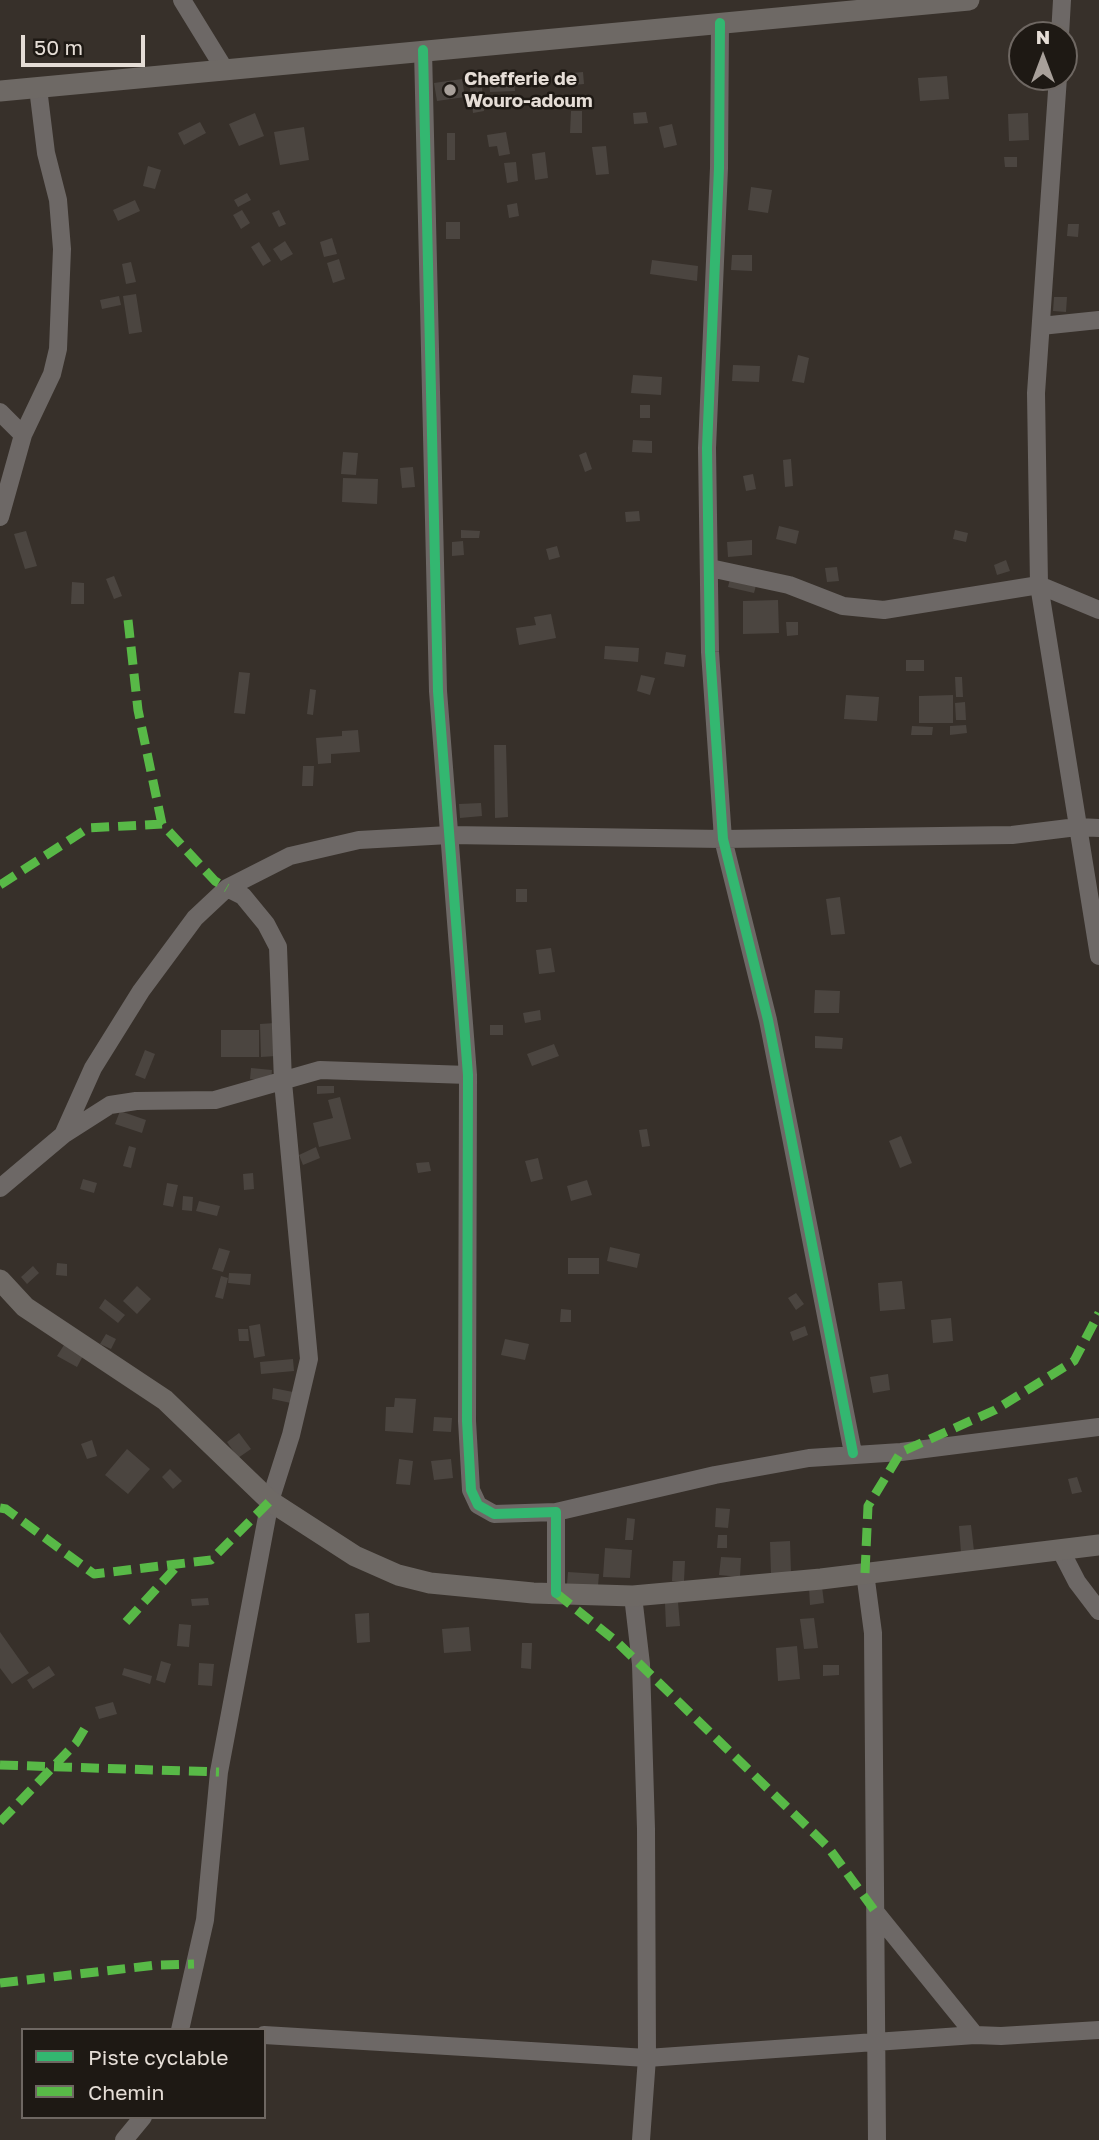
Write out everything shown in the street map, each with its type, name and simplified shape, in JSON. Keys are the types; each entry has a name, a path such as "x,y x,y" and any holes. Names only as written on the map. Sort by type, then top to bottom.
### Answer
{"main road":[{"path":"0,91 720,23 843,6 969,0"},
{"path":"0,1280 25,1307 165,1400 270,1501 355,1556 398,1575 430,1583 556,1593 633,1595 865,1573 1060,1552 1099,1545"}],"street":[{"path":"182,0 225,70"},
{"path":"1061,21 1062,0"},
{"path":"720,23 719,168 707,448 710,652 723,839 768,1020 853,1453"},
{"path":"423,50 438,691 468,1074 467,1421 471,1490 478,1505 494,1514 514,1516 556,1512 728,1473 853,1453 901,1452 1099,1427"},
{"path":"0,517 23,435 52,374 58,349 62,249 58,200 47,153 38,88"},
{"path":"1057,91 1036,393 1039,585 1099,956"},
{"path":"1041,326 1099,320"},
{"path":"0,412 23,435"},
{"path":"710,568 789,584 843,606 884,610 1039,585 1099,610"},
{"path":"63,1135 93,1068 141,991 195,918 227,887 302,854 359,840 449,835 723,839 1012,835 1077,827 1099,828"},
{"path":"180,2028 205,1920 219,1772 270,1501 291,1435 309,1359 283,1083 278,947 266,924 243,896 227,887"},
{"path":"0,1188 63,1135 110,1105 136,1101 215,1100 283,1083 320,1070 347,1068 468,1074"},
{"path":"556,1512 556,1593"},
{"path":"1060,1552 1077,1582 1099,1611"},
{"path":"865,1573 873,1633 877,2140"},
{"path":"633,1595 641,1664 647,2058 640,2140"},
{"path":"877,1914 975,2035"},
{"path":"266,2035 647,2058 975,2035 1099,2030"},
{"path":"124,2140 142,2119"}],"building":[{"path":"583,72 584,84 563,86 561,74"},
{"path":"947,76 949,99 920,101 918,78"},
{"name":"Chefferie de Wouro-adoum","path":"462,79 465,97 437,101 434,83"},
{"path":"514,81 515,91 490,92 489,82"},
{"path":"482,87 484,111 473,113 470,88"},
{"path":"571,111 582,111 582,133 570,133"},
{"path":"646,112 648,123 634,124 633,113"},
{"path":"255,113 264,136 239,146 229,124"},
{"path":"1028,113 1029,140 1009,141 1008,114"},
{"path":"200,122 206,133 184,145 178,133"},
{"path":"672,124 677,145 664,148 659,127"},
{"path":"304,127 309,160 280,165 274,132"},
{"path":"506,132 510,154 499,156 497,146 489,147 487,135"},
{"path":"447,133 455,133 455,160 447,160"},
{"path":"606,146 609,174 596,175 592,147"},
{"path":"545,152 548,178 535,180 532,154"},
{"path":"1004,157 1017,157 1017,167 1005,167"},
{"path":"516,162 518,181 507,183 504,163"},
{"path":"148,166 161,170 155,189 143,186"},
{"path":"751,187 772,190 768,213 748,210"},
{"path":"247,193 251,200 238,207 234,200"},
{"path":"135,200 140,211 118,221 113,210"},
{"path":"517,203 519,216 509,218 507,205"},
{"path":"242,210 250,223 241,229 233,215"},
{"path":"279,210 286,224 279,227 272,213"},
{"path":"446,222 460,222 460,239 446,239"},
{"path":"1068,224 1079,224 1078,237 1067,236"},
{"path":"332,238 337,254 324,257 320,242"},
{"path":"285,241 293,254 281,261 273,249"},
{"path":"259,242 271,261 263,266 251,247"},
{"path":"732,255 752,255 752,271 731,270"},
{"path":"339,259 345,279 333,283 327,263"},
{"path":"652,260 698,266 697,281 650,274"},
{"path":"131,262 136,282 126,284 122,264"},
{"path":"136,294 142,332 129,334 123,296"},
{"path":"119,296 121,305 102,309 100,300"},
{"path":"1054,297 1067,297 1066,312 1053,311"},
{"path":"798,355 809,358 804,383 792,381"},
{"path":"733,365 760,366 759,382 732,381"},
{"path":"633,375 662,377 661,395 631,393"},
{"path":"640,405 650,405 650,418 640,418"},
{"path":"633,440 652,441 652,453 632,452"},
{"path":"343,452 358,453 356,475 341,474"},
{"path":"586,452 592,469 585,472 579,455"},
{"path":"791,459 793,486 785,487 783,460"},
{"path":"413,467 415,487 402,488 400,468"},
{"path":"753,474 756,489 746,491 743,476"},
{"path":"343,478 378,479 377,504 342,502"},
{"path":"639,511 640,521 626,522 625,512"},
{"path":"779,526 799,531 796,544 776,539"},
{"path":"461,530 480,531 479,538 461,538"},
{"path":"955,530 968,533 966,542 953,539"},
{"path":"26,531 37,566 25,569 14,534"},
{"path":"752,540 752,555 728,557 727,542"},
{"path":"463,541 464,555 452,556 452,542"},
{"path":"557,546 560,557 549,560 546,549"},
{"path":"1006,560 1010,571 997,575 994,565"},
{"path":"837,567 839,581 827,582 825,568"},
{"path":"731,575 757,582 754,593 728,587"},
{"path":"114,576 122,596 114,599 106,579"},
{"path":"72,582 84,583 84,604 71,604"},
{"path":"778,600 779,633 743,634 743,601"},
{"path":"551,614 556,638 519,645 516,628 536,625 534,617"},
{"path":"786,622 798,622 798,635 787,636"},
{"path":"605,646 639,648 638,662 604,659"},
{"path":"666,652 686,655 684,667 664,664"},
{"path":"906,660 924,660 924,671 906,671"},
{"path":"239,672 250,673 245,714 234,713"},
{"path":"641,675 655,678 650,695 637,691"},
{"path":"955,677 962,677 963,697 956,697"},
{"path":"310,689 316,690 313,715 307,714"},
{"path":"846,695 879,697 877,721 844,719"},
{"path":"953,695 953,723 919,723 919,696"},
{"path":"965,702 966,720 956,720 955,703"},
{"path":"966,725 967,733 950,735 950,726"},
{"path":"912,726 933,727 932,735 911,735"},
{"path":"358,730 360,752 331,754 331,763 318,764 316,738 342,736 342,731"},
{"path":"494,745 506,745 508,817 495,818"},
{"path":"303,766 314,766 313,786 302,786"},
{"path":"481,803 482,816 460,818 459,804"},
{"path":"516,889 527,889 527,902 516,902"},
{"path":"840,897 845,934 831,935 826,899"},
{"path":"551,948 555,972 539,974 536,950"},
{"path":"815,990 840,991 839,1013 814,1013"},
{"path":"540,1010 541,1020 525,1023 523,1013"},
{"path":"275,1023 276,1056 261,1057 260,1024"},
{"path":"490,1025 503,1025 503,1035 490,1035"},
{"path":"221,1030 259,1030 259,1057 221,1057"},
{"path":"815,1036 843,1038 842,1049 815,1048"},
{"path":"554,1044 559,1056 532,1066 527,1054"},
{"path":"145,1050 155,1054 145,1079 135,1075"},
{"path":"251,1068 272,1070 271,1081 250,1079"},
{"path":"317,1086 334,1086 334,1093 317,1094"},
{"path":"340,1097 351,1139 319,1147 313,1123 333,1118 328,1100"},
{"path":"120,1111 146,1120 142,1133 115,1124"},
{"path":"647,1129 650,1146 642,1147 639,1130"},
{"path":"901,1136 912,1163 900,1168 889,1141"},
{"path":"129,1146 136,1148 131,1168 123,1166"},
{"path":"316,1147 320,1158 303,1165 299,1155"},
{"path":"538,1158 543,1179 531,1182 525,1161"},
{"path":"429,1162 431,1171 418,1173 416,1163"},
{"path":"253,1173 254,1189 244,1190 243,1174"},
{"path":"83,1179 97,1183 94,1193 80,1189"},
{"path":"587,1180 592,1195 571,1201 567,1186"},
{"path":"167,1183 178,1185 173,1207 163,1205"},
{"path":"183,1196 193,1197 192,1211 182,1210"},
{"path":"199,1201 220,1206 217,1216 196,1211"},
{"path":"610,1247 640,1254 637,1268 607,1261"},
{"path":"219,1248 230,1251 223,1272 212,1269"},
{"path":"568,1258 599,1258 599,1274 568,1274"},
{"path":"57,1263 67,1264 67,1276 56,1275"},
{"path":"33,1266 39,1273 27,1284 21,1277"},
{"path":"229,1273 251,1274 250,1285 228,1283"},
{"path":"221,1276 228,1278 223,1299 215,1297"},
{"path":"902,1281 905,1309 880,1311 878,1283"},
{"path":"137,1286 151,1299 137,1314 123,1301"},
{"path":"796,1293 804,1304 796,1310 788,1298"},
{"path":"105,1299 125,1315 118,1323 99,1308"},
{"path":"561,1309 571,1310 571,1322 560,1322"},
{"path":"951,1318 953,1341 933,1343 931,1320"},
{"path":"260,1324 265,1356 254,1358 249,1326"},
{"path":"805,1326 808,1335 793,1341 790,1332"},
{"path":"238,1329 248,1329 249,1341 239,1341"},
{"path":"106,1334 116,1339 111,1349 100,1344"},
{"path":"505,1339 529,1344 525,1360 501,1355"},
{"path":"64,1345 83,1356 77,1367 57,1356"},
{"path":"293,1359 294,1371 261,1374 260,1362"},
{"path":"888,1374 890,1390 873,1393 870,1377"},
{"path":"273,1388 293,1392 291,1403 272,1399"},
{"path":"395,1398 416,1399 413,1433 385,1431 386,1407 394,1407"},
{"path":"434,1417 452,1418 451,1432 433,1431"},
{"path":"239,1433 251,1449 238,1458 227,1442"},
{"path":"92,1440 97,1456 87,1459 81,1444"},
{"path":"127,1449 150,1469 128,1494 105,1475"},
{"path":"399,1459 413,1461 410,1485 396,1484"},
{"path":"451,1459 453,1478 434,1480 431,1461"},
{"path":"170,1469 182,1481 173,1489 162,1477"},
{"path":"1077,1477 1082,1492 1072,1494 1068,1479"},
{"path":"716,1508 730,1509 728,1528 715,1527"},
{"path":"627,1518 635,1519 633,1540 625,1540"},
{"path":"971,1525 974,1551 961,1553 959,1526"},
{"path":"718,1535 727,1535 727,1548 717,1548"},
{"path":"790,1541 791,1573 771,1574 770,1542"},
{"path":"605,1548 632,1550 630,1578 603,1577"},
{"path":"721,1557 741,1558 740,1577 719,1575"},
{"path":"673,1561 685,1561 684,1581 672,1581"},
{"path":"568,1572 599,1574 598,1586 567,1584"},
{"path":"822,1587 824,1603 810,1605 809,1588"},
{"path":"208,1598 209,1605 192,1606 191,1599"},
{"path":"678,1602 680,1626 666,1627 665,1603"},
{"path":"369,1613 370,1642 357,1643 355,1614"},
{"path":"814,1618 818,1648 804,1649 800,1619"},
{"path":"179,1624 191,1625 189,1647 177,1646"},
{"path":"469,1627 471,1651 444,1653 442,1629"},
{"path":"0,1632 29,1673 12,1684 0,1668"},
{"path":"522,1643 532,1643 531,1669 521,1668"},
{"path":"797,1646 800,1679 778,1681 776,1648"},
{"path":"161,1661 171,1664 165,1683 156,1680"},
{"path":"199,1663 214,1664 212,1686 198,1685"},
{"path":"823,1665 839,1665 839,1675 823,1676"},
{"path":"49,1666 55,1675 33,1689 27,1680"},
{"path":"124,1668 152,1676 150,1684 122,1675"},
{"path":"113,1702 117,1714 99,1719 95,1707"}],"marked path":[{"path":"128,620 138,710 162,824"},
{"path":"0,885 88,828 162,824 215,881 227,888"},
{"path":"865,1573 868,1506 901,1452 995,1410 1074,1361 1099,1313"},
{"path":"0,1508 6,1509 94,1574 211,1560 270,1501"},
{"path":"126,1622 178,1565"},
{"path":"556,1593 617,1642 828,1847 877,1914"},
{"path":"0,1822 76,1743 85,1728"},
{"path":"0,1765 219,1772"},
{"path":"0,1983 157,1965 194,1964"}],"cycle path":[{"path":"720,23 719,168 707,448 710,652 723,839 768,1020 853,1453"},
{"path":"423,50 438,691 468,1075 467,1421 471,1490 478,1505 494,1514 556,1512 556,1593"}],"place":[{"name":"Chefferie de Wouro-adoum","path":"450,90"}]}
